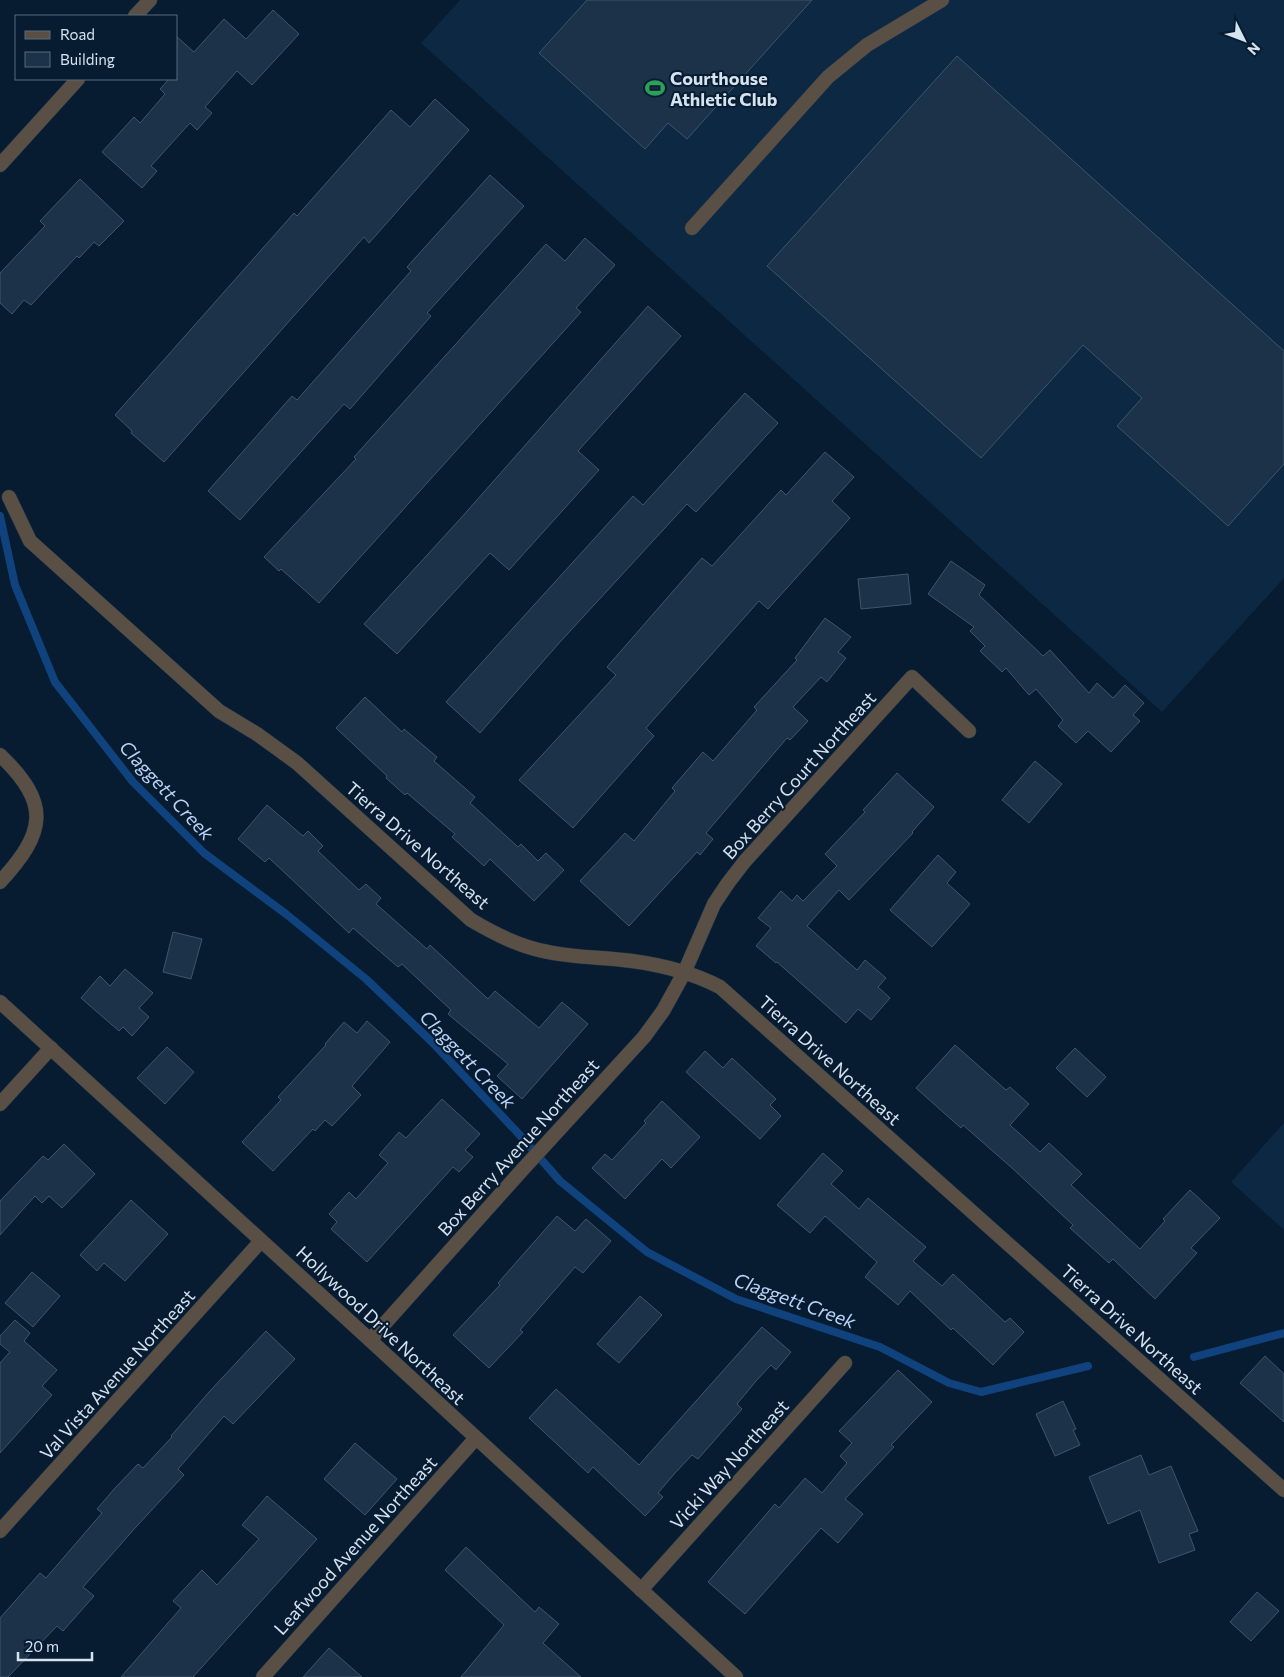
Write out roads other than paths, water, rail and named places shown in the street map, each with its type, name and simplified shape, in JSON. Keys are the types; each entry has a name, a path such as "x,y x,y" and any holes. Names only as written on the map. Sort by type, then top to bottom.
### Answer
{"street":[{"path":"136,15 150,0"},
{"path":"692,228 828,77 867,45 942,0"},
{"path":"0,165 77,80"},
{"name":"Tierra Drive Northeast","path":"9,497 30,541 219,711 257,734 297,763 471,920 518,944 547,952 581,958 630,961 660,966 684,972 720,987 1284,1490"},
{"name":"Box Berry Court Northeast","path":"684,972 714,904 728,883 912,677 969,731"},
{"path":"0,755 28,786 34,800 37,815 30,843 20,861 0,882"},
{"name":"Box Berry Avenue Northeast","path":"370,1340 644,1037 662,1011 684,972"},
{"name":"Hollywood Drive Northeast","path":"0,1002 736,1677"},
{"path":"0,1104 51,1048"},
{"name":"Val Vista Avenue Northeast","path":"0,1532 261,1240"},
{"name":"Vicki Way Northeast","path":"641,1590 845,1363"},
{"name":"Leafwood Avenue Northeast","path":"263,1677 476,1438"}],"waterway":[{"name":"Claggett Creek","path":"0,516 15,585 55,682 133,782 204,853 286,914 366,979 431,1041 517,1132 560,1181 647,1252 736,1299 880,1347 949,1383 981,1392 1088,1366"},
{"name":"Claggett Creek","path":"1194,1357 1284,1333"}],"place":[{"name":"Courthouse Athletic Club","path":"655,88"}]}
